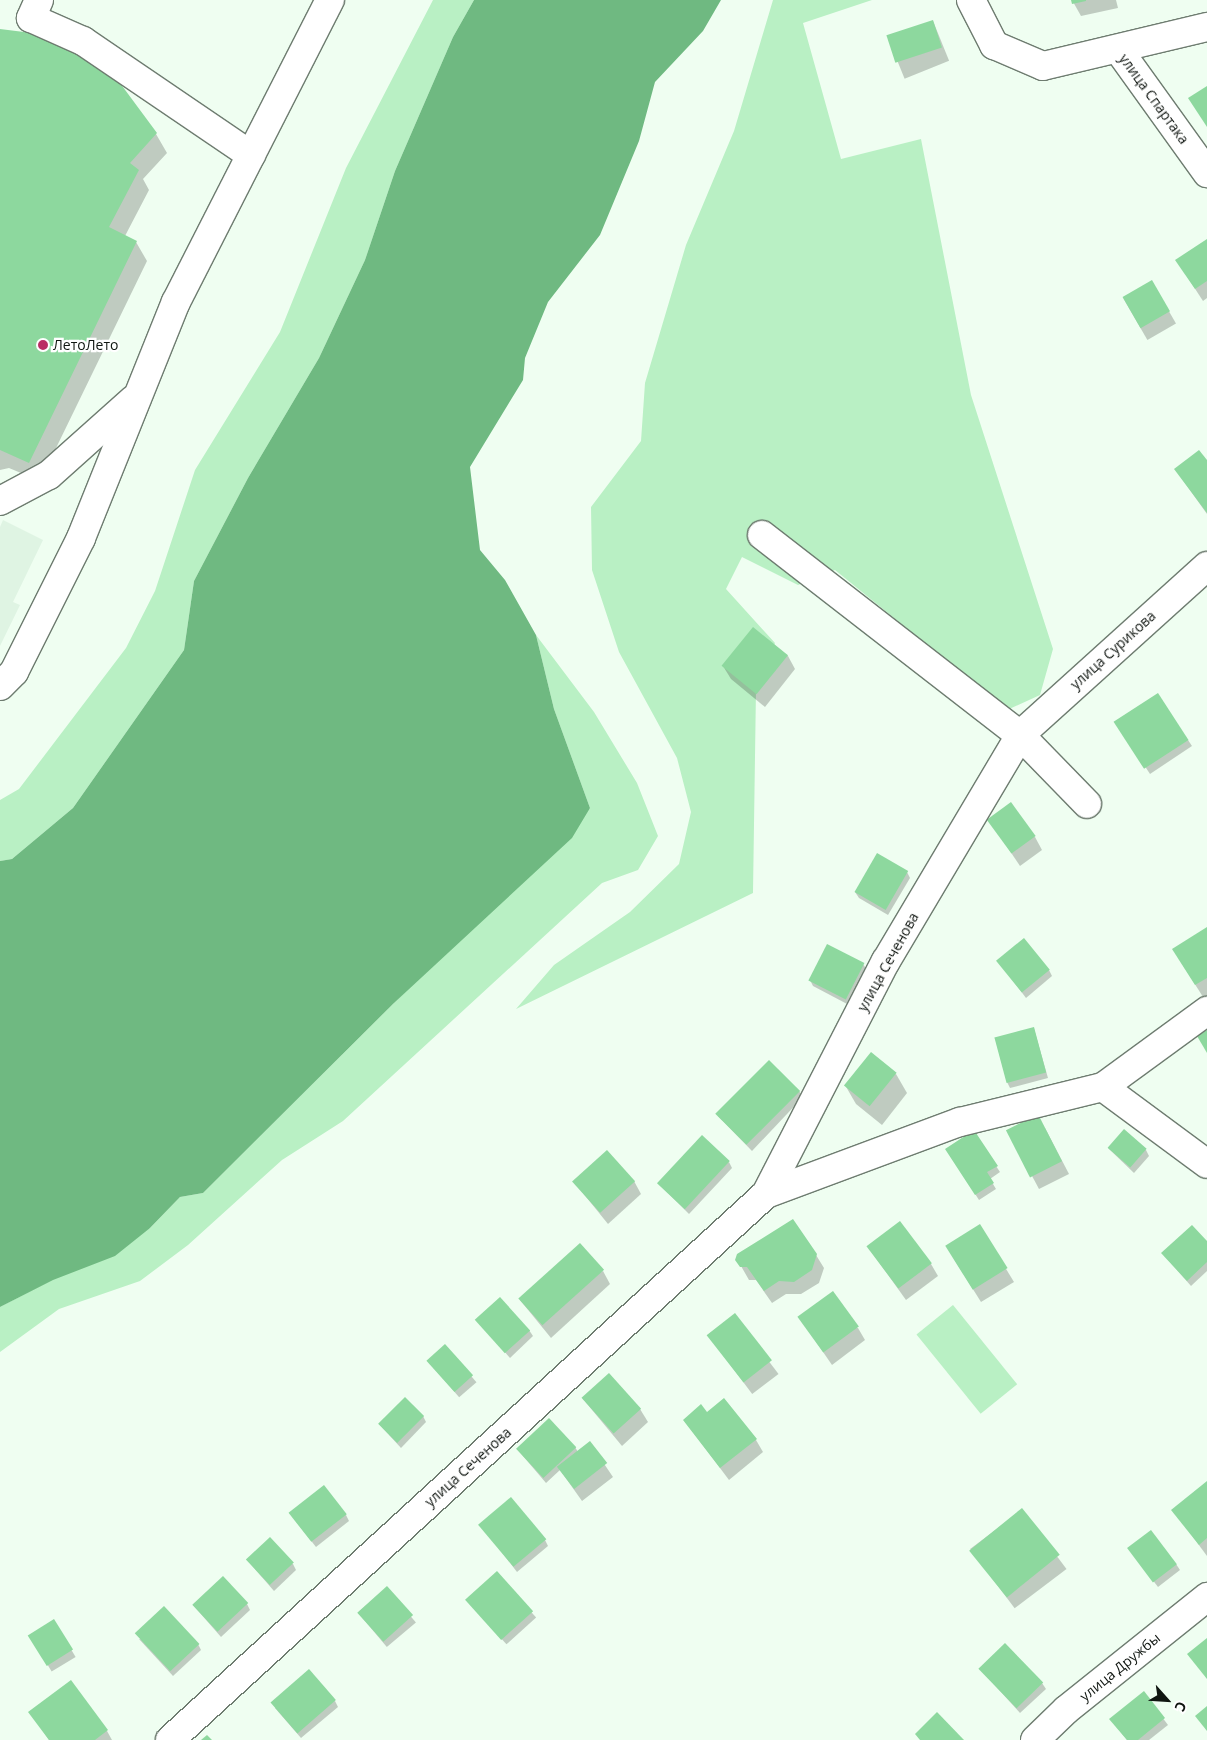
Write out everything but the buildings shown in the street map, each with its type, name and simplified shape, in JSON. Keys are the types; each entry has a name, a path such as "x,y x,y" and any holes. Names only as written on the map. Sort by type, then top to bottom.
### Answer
{"street":[{"path":"39,0 31,18 83,41 251,155"},
{"path":"0,686 14,672 81,538 176,302 330,0"},
{"path":"971,0 994,45 1043,66 1207,27"},
{"name":"улица Спартака","path":"1118,49 1207,173"},
{"path":"0,501 49,475 138,395"},
{"path":"762,535 1020,735 1087,804"},
{"name":"улица Сурикова","path":"1020,735 1207,566"},
{"name":"улица Сеченова","path":"170,1740 766,1194 886,961 1020,735"},
{"name":"улица Сеченова","path":"766,1194 960,1122 1103,1087 1207,1011"},
{"path":"1103,1087 1207,1164"},
{"name":"улица Дружбы","path":"1035,1740 1066,1710 1207,1597"}],"shaded area":[{"path":"433,0 474,0 453,37 395,171 365,260 319,358 248,478 194,581 184,650 73,808 12,859 0,861 0,800 19,789 126,648 155,591 195,470 280,332 346,168"},
{"path":"474,0 721,0 703,31 655,82 639,141 600,235 548,302 525,358 523,380 470,467 480,550 505,580 536,635 554,709 590,808 572,838 394,1003 203,1193 180,1197 150,1228 115,1256 53,1280 0,1307 0,861 12,859 73,808 184,650 194,581 248,478 319,358 365,260 395,171 453,37"},
{"path":"773,0 872,0 803,23 841,159 921,139 971,395 1053,649 1040,695 1007,710 835,570 798,585 742,557 726,589 775,643 756,689 753,893 516,1009 554,965 630,912 679,864 691,812 677,758 619,652 592,570 591,507 641,441 645,383 686,245 734,131"},
{"path":"3,520 43,540 13,602 20,605 0,646 0,527"},
{"path":"536,635 594,712 637,783 658,836 638,870 602,883 343,1121 282,1160 188,1245 140,1281 59,1309 0,1352 0,1307 150,1228 180,1197 203,1193 590,808 554,709"},
{"path":"953,1305 1017,1384 981,1414 916,1335"}],"place":[{"name":"ЛетоЛето","path":"43,345"}]}
